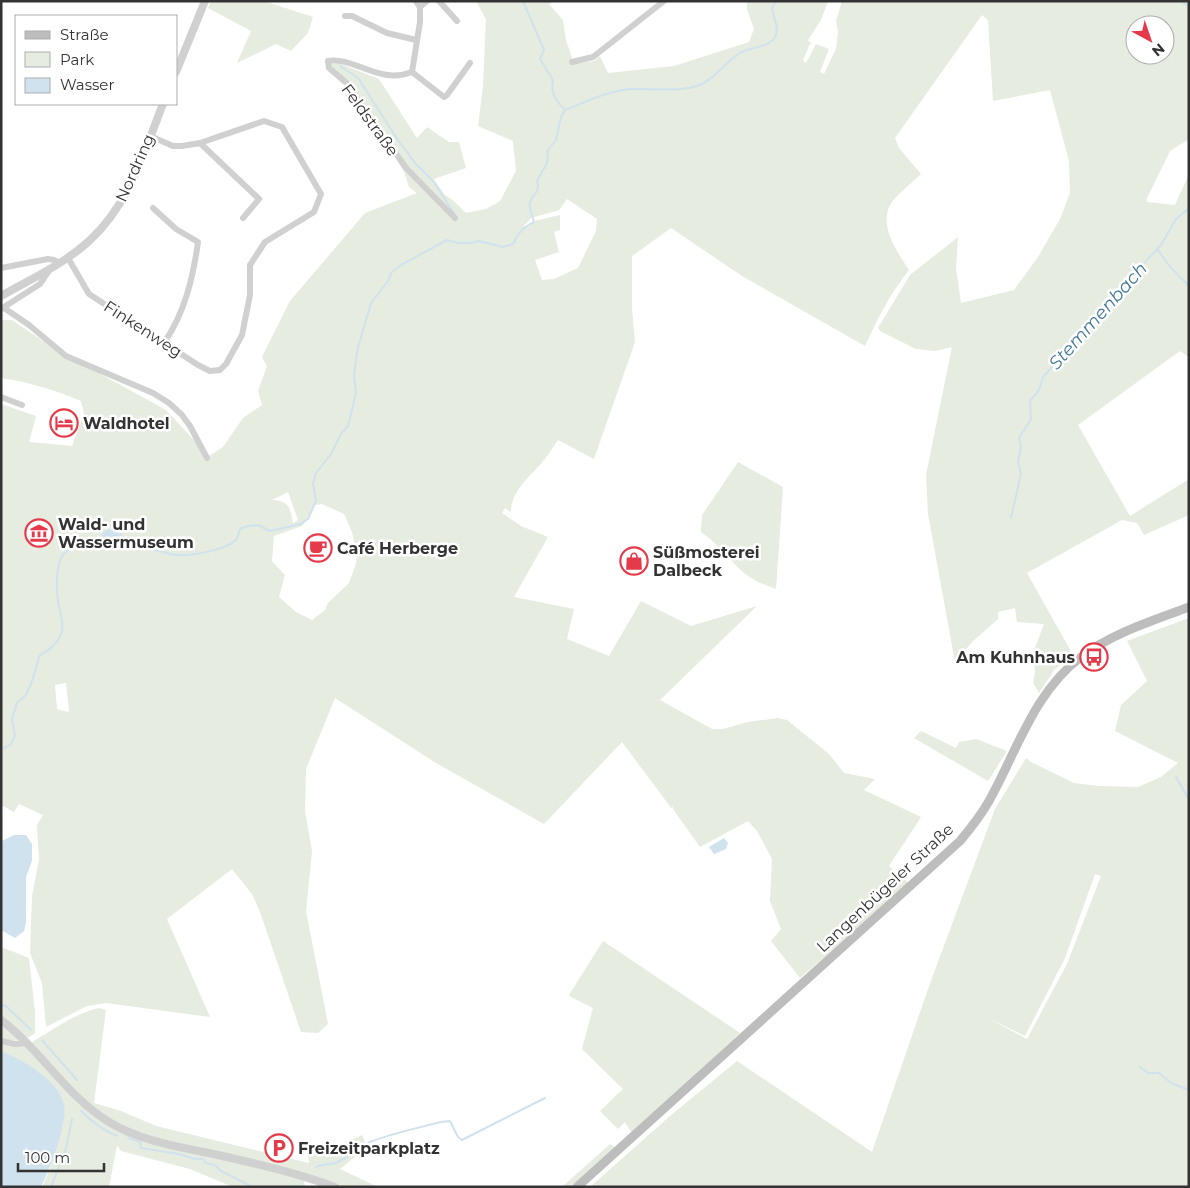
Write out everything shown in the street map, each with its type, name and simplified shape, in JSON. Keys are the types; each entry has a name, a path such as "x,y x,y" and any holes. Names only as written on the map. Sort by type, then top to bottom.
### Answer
{"main road":[{"name":"Langenbügeler Straße","path":"577,1187 960,841 989,801 1036,710 1057,679 1080,657 1122,633 1189,607"}],"street":[{"path":"178,67 205,1"},
{"path":"428,1 418,4 420,22 412,72 444,97 470,63"},
{"path":"439,1 457,21"},
{"path":"572,62 593,57 664,1"},
{"path":"345,16 352,16 387,34 416,40"},
{"name":"Feldstraße","path":"412,72 402,76 377,74 336,60 328,61 329,68 350,86 363,109 407,169 455,218"},
{"name":"Nordring","path":"1,296 68,258 97,234 120,205 128,190 163,105"},
{"name":"Finkenweg","path":"68,258 89,294 198,365 210,371 220,370 226,364 242,335 250,295 250,265 265,242 314,212 321,194 282,128 264,121 200,143"},
{"path":"150,136 174,146 200,143 259,199 243,218"},
{"path":"153,208 176,229 198,242 193,270 181,314 164,343"},
{"path":"1,268 48,259 60,263"},
{"path":"51,268 40,284 3,308 29,325 66,356 153,393 169,403 182,415 190,426 206,458"},
{"path":"1,397 22,405"},
{"path":"1,1020 27,1043 79,1098 100,1116 125,1130 162,1143 276,1168 336,1187"},
{"path":"4,1042 15,1044 27,1043"}],"green space":[{"path":"211,1 264,1 313,17 308,33 291,51 276,44 237,63 251,31 208,8"},
{"path":"476,1 554,1 549,4 563,20 566,40 574,64 594,61 600,56 608,73 674,66 749,42 754,29 747,9 747,1 828,1 821,20 808,40 812,44 810,44 803,60 806,63 816,44 829,49 820,72 824,74 836,49 838,32 836,21 842,1 1189,1 1189,139 1170,151 1147,198 1147,202 1175,205 1189,174 1189,357 1180,351 1078,425 1130,516 1189,479 1189,515 1144,535 1137,523 1122,520 1027,573 1073,655 1054,670 1039,693 1033,683 1035,672 1033,653 1044,624 1017,622 1015,608 998,612 998,619 972,642 955,662 928,514 926,475 952,347 935,351 916,349 880,331 878,328 910,275 958,237 956,268 961,303 1014,290 1038,257 1060,219 1070,193 1069,161 1050,90 993,101 988,20 982,15 895,138 899,148 921,174 896,198 890,205 887,213 888,230 891,239 909,270 885,306 865,346 742,276 671,228 632,256 632,309 635,342 594,459 558,440 546,458 518,490 514,497 511,512 505,508 502,513 521,526 548,537 514,597 574,609 567,639 609,656 641,601 691,626 757,606 660,700 712,729 723,729 748,722 778,718 787,720 829,754 844,773 875,779 864,790 921,817 889,866 909,883 800,978 771,941 781,929 770,901 772,859 757,831 748,821 700,847 673,809 673,805 672,809 622,742 544,824 436,763 335,698 306,769 305,811 312,851 306,911 328,1024 318,1033 301,1032 260,912 252,894 232,869 167,919 210,1017 106,1003 87,1006 46,1027 42,983 30,953 32,896 39,859 37,825 43,815 19,804 14,812 1,805 1,404 36,416 29,442 72,446 84,413 81,401 42,387 1,378 1,320 12,320 55,349 166,410 209,456 223,447 243,418 262,405 258,391 267,366 262,357 290,301 365,213 417,193 409,187 404,172 390,147 350,86 329,66 336,62 379,79 417,138 427,127 449,142 459,142 466,168 434,179 444,194 466,213 486,209 500,201 516,171 513,141 478,126 483,86 486,19","holes":["567,199 597,219 596,231 578,268 554,279 542,280 535,260 559,252 554,232 560,230 560,215 534,221 530,226 523,227 531,218 559,210","288,492 298,520 293,523 288,506 285,503 272,500","322,504 344,514 352,532 357,555 356,564 349,583 328,603 325,610 312,620 296,612 279,597 285,575 272,561 274,536 302,526 315,505","66,683 68,712 57,709 55,685"]},
{"path":"738,462 783,487 776,589 756,581 744,573 714,542 701,532 702,515"},
{"path":"1189,618 1189,1187 590,1187 670,1116 737,1061 872,1152 929,986 995,809 1026,758 1074,783 1099,786 1138,787 1161,777 1178,763 1115,731 1121,705 1147,681 1127,641","holes":["1095,874 1101,876 1067,964 1027,1039 988,1018 1025,1036 1065,958"]},
{"path":"921,731 956,748 959,742 976,739 1007,751 988,781 914,738"},
{"path":"603,941 740,1033 632,1133 625,1122 618,1129 600,1111 623,1089 582,1049 593,1008 569,995"},
{"path":"1,947 29,958 35,1012 35,1033 23,1039 1,1039"},
{"path":"99,1008 106,1010 94,1103 121,1111 156,1126 309,1163 307,1147 317,1147 323,1153 362,1135 367,1147 340,1169 378,1187 322,1187 304,1181 305,1187 233,1187 190,1169 121,1151 117,1145 109,1187 42,1187 63,1125 64,1105 41,1073 1,1051 1,1043 25,1046 70,1019"},
{"path":"610,1144 616,1148 573,1187 562,1187"}],"water":[{"path":"110,529 122,533 122,538 119,541 111,541 101,535"},
{"path":"14,835 26,835 32,844 32,861 26,877 26,923 24,931 15,938 1,930 1,843"},
{"path":"724,838 728,843 726,849 714,854 709,847"},
{"path":"1,1051 29,1065 48,1079 61,1096 64,1105 65,1113 61,1134 41,1187 1,1187"}],"waterway":[{"path":"523,1 544,50 540,59 553,80 552,89 554,96 565,110"},
{"path":"1,750 11,744 15,736 12,719 17,703 26,695 31,684 40,655 54,645 61,635 62,624 57,581 61,559 68,550 77,547 113,545 138,547 175,555 200,553 231,544 236,540 240,529 248,526 258,525 270,531 301,524 308,519 316,501 313,483 316,473 331,454 341,434 348,426 356,393 354,374 358,347 371,303 388,281 392,272 401,265 447,240 458,243 479,241 503,247 513,244 521,231 534,222 530,210 530,202 538,188 537,181 547,163 548,150 556,140 561,117 565,110 621,90 686,88 708,81 738,54 765,45 775,37 777,30 772,8 776,1"},
{"name":"Stemmenbach","path":"1181,1 1189,7"},
{"path":"340,66 358,78 396,137 415,163 433,181 454,213"},
{"name":"Stemmenbach","path":"1011,518 1021,474 1018,462 1021,447 1019,438 1031,419 1030,401 1039,390 1043,377 1053,366 1055,357 1078,344 1084,333 1118,291 1161,245 1176,219 1189,208"},
{"path":"1158,250 1171,268 1189,286"},
{"path":"1176,777 1189,800"},
{"path":"1,1004 7,1007 31,1030"},
{"path":"42,1040 77,1080"},
{"path":"1140,1067 1148,1073 1159,1073 1171,1083 1189,1090"},
{"path":"316,1167 340,1161 365,1144 397,1133 441,1122 450,1121 458,1137 462,1140 545,1098"},
{"path":"81,1111 89,1119 117,1136"},
{"path":"51,1187 66,1148 72,1119"},
{"path":"128,1138 140,1142 141,1148 203,1159 206,1163 215,1165 221,1171 253,1187"}],"place":[{"name":"Waldhotel","path":"64,423"},
{"name":"Wald- und Wassermuseum","path":"39,533"},
{"name":"Café Herberge","path":"318,548"},
{"name":"Süßmosterei Dalbeck","path":"634,561"},
{"name":"Am Kuhnhaus","path":"1094,657"},
{"name":"Freizeitparkplatz","path":"279,1148"}]}
